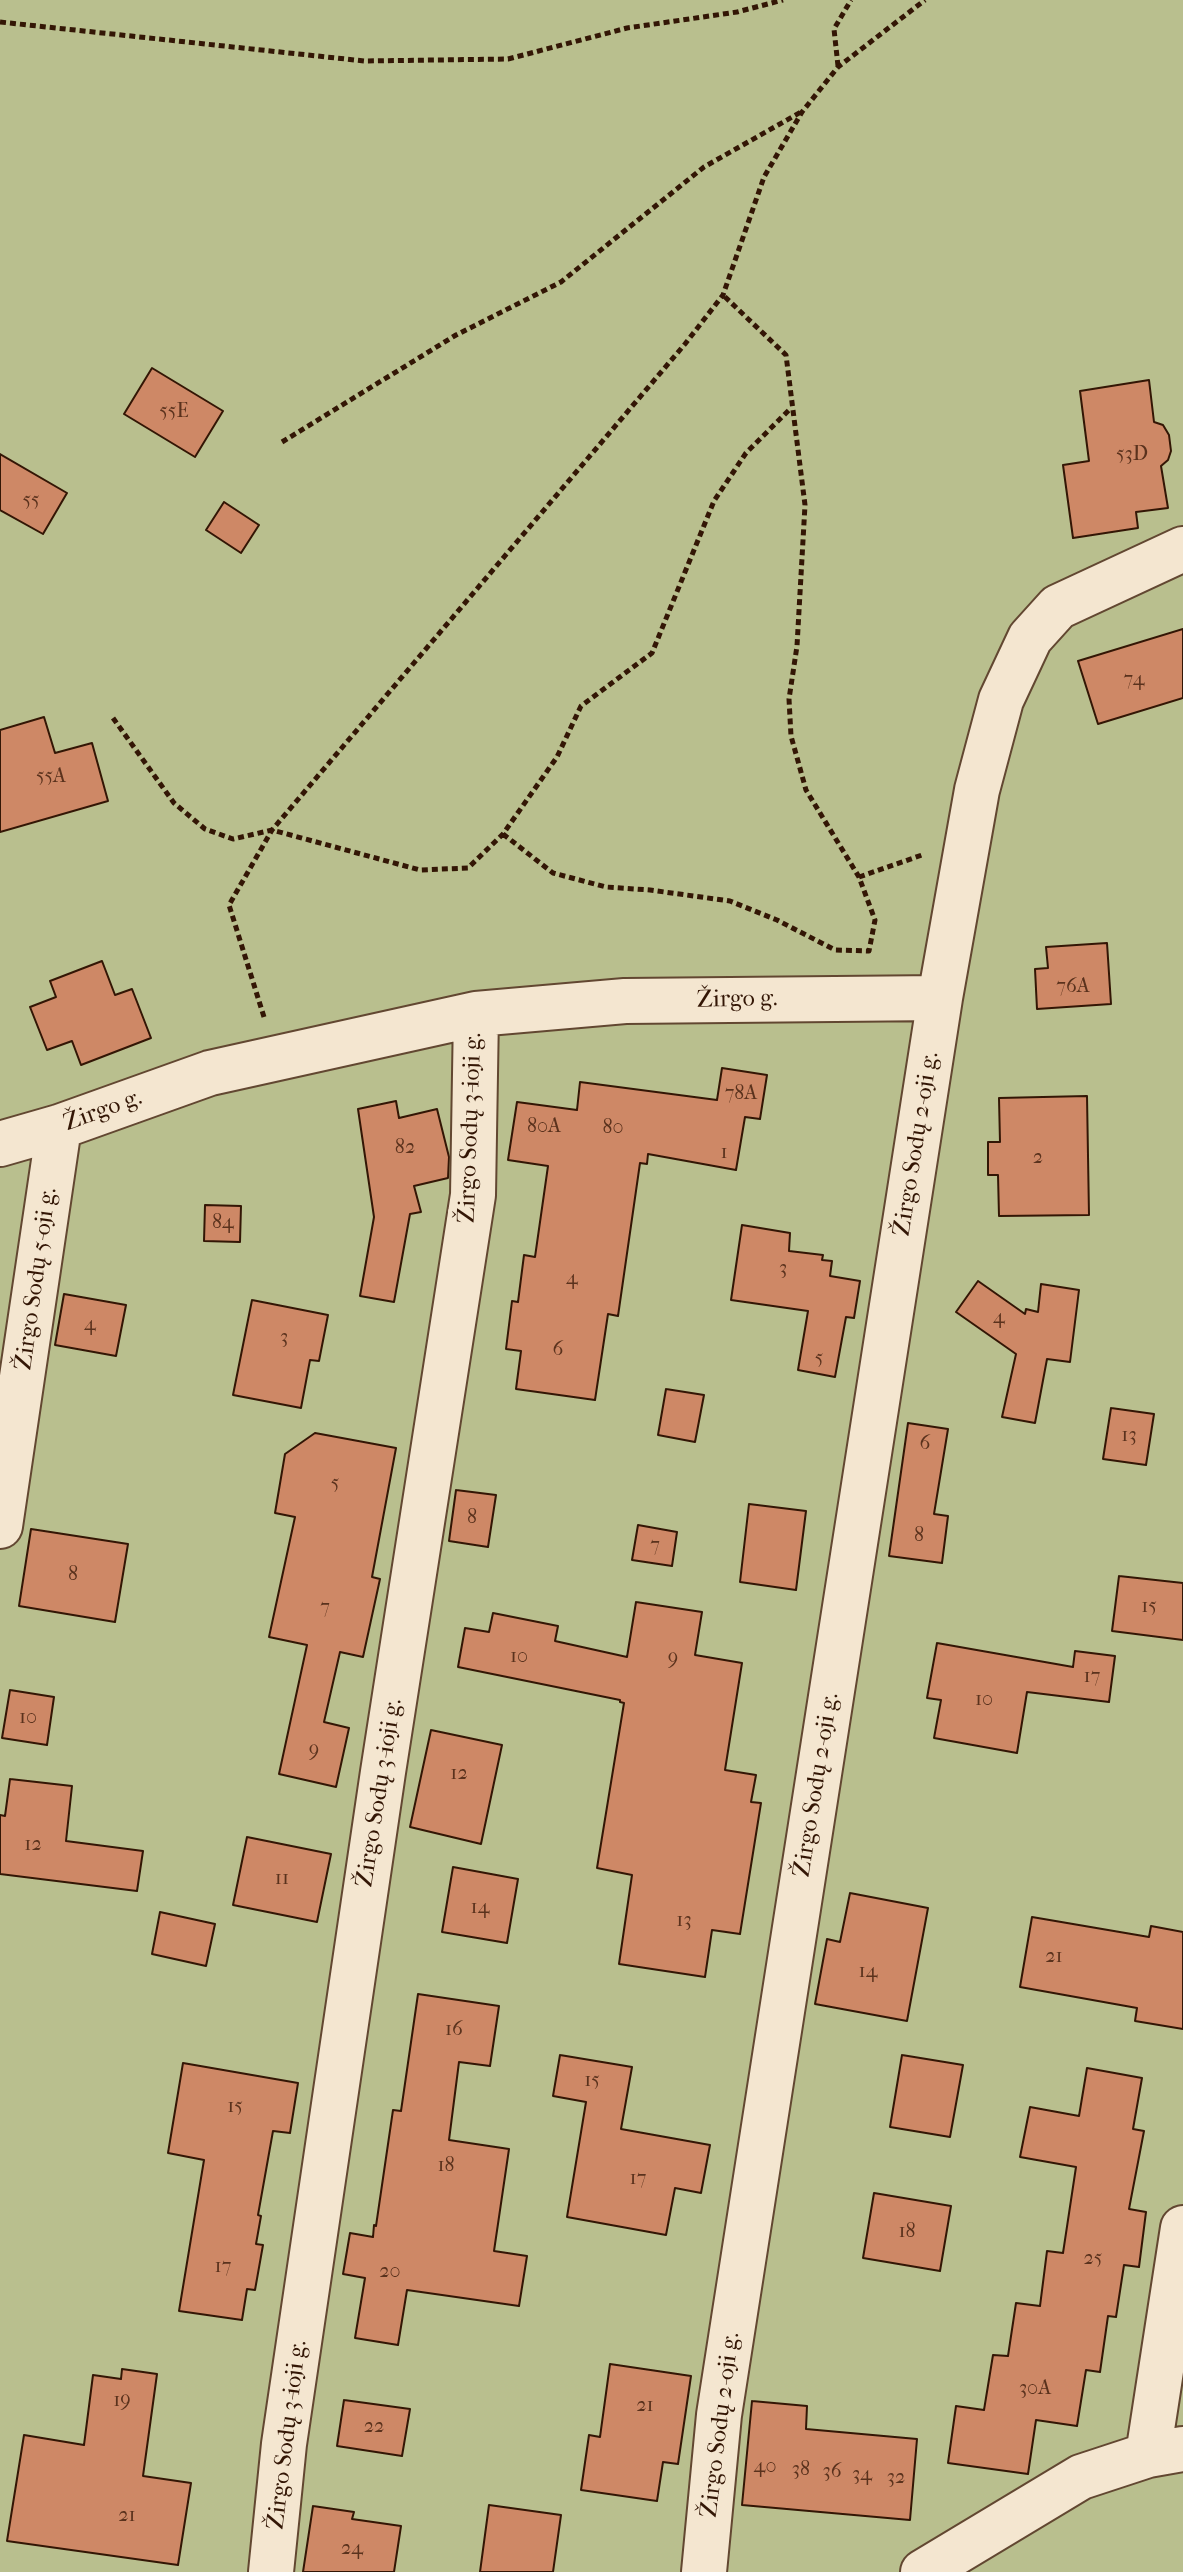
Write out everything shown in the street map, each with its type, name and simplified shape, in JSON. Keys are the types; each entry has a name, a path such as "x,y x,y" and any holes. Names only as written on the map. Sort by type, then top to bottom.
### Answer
{"street":[{"path":"940,998 977,790 1001,700 1030,638 1058,607 1183,549"},
{"name":"Žirgo g.","path":"0,1144 59,1127 210,1073 476,1014 625,1001 940,998"},
{"name":"Žirgo Sodų 2-oji g.","path":"704,2572 719,2415 940,998"},
{"name":"Žirgo Sodų 3-ioji g.","path":"271,2572 287,2428 383,1772 473,1195 476,1014"},
{"name":"Žirgo Sodų 5-oji g.","path":"0,1526 59,1127"},
{"path":"923,2572 1081,2477 1165,2452 1183,2228"}],"path":[{"path":"0,22 364,61 508,59 627,28 737,12 783,0"},
{"path":"838,67 834,29 851,0"},
{"path":"277,1059 229,905 272,830 685,344 723,295 764,177 802,112 838,67 925,0"},
{"path":"282,442 456,335 561,282 704,167 802,112"},
{"path":"503,834 553,873 606,887 730,901 777,920 835,950 869,951 875,920 859,877 806,790 791,736 789,699 797,646 805,505 786,355 723,295"},
{"path":"113,718 174,803 205,829 233,839 272,830 420,870 468,868 503,834 557,757 581,706 652,653 714,501 746,453 792,407"},
{"path":"859,877 910,858 967,845"}],"green space":[{"path":"0,0 1183,0 1183,2572 0,2572"}],"building":[{"path":"152,368 223,411 195,457 124,414"},
{"path":"1149,380 1154,422 1163,425 1169,435 1171,451 1168,460 1161,466 1168,508 1136,512 1138,528 1073,538 1063,465 1089,461 1080,391"},
{"path":"0,454 67,493 43,534 0,510"},
{"path":"224,502 259,525 241,553 206,530"},
{"path":"1183,629 1183,698 1098,724 1078,661"},
{"path":"44,717 55,753 92,743 108,801 0,832 0,730"},
{"path":"1107,943 1111,1004 1037,1009 1035,969 1048,968 1046,947"},
{"path":"102,961 115,995 132,989 151,1038 81,1065 72,1041 47,1050 30,1007 56,997 50,981"},
{"path":"722,1068 767,1075 760,1119 745,1117 736,1170 648,1154 647,1164 640,1163 618,1316 608,1314 595,1400 516,1389 521,1351 506,1349 512,1301 518,1302 524,1255 535,1257 548,1166 508,1160 517,1102 577,1110 580,1082 717,1100"},
{"path":"1087,1096 1089,1215 999,1216 998,1175 988,1175 988,1142 1000,1142 999,1098"},
{"path":"396,1101 399,1118 437,1109 449,1157 448,1178 414,1186 421,1212 410,1214 394,1302 360,1296 374,1217 358,1109"},
{"path":"205,1205 241,1206 240,1242 204,1241"},
{"path":"742,1225 790,1233 789,1251 823,1255 822,1260 832,1261 830,1276 860,1281 854,1318 846,1317 835,1377 798,1370 808,1311 731,1300"},
{"path":"978,1281 1025,1314 1026,1309 1038,1312 1041,1284 1079,1290 1070,1362 1047,1359 1035,1423 1002,1417 1016,1354 956,1312"},
{"path":"64,1294 126,1305 116,1356 55,1345"},
{"path":"252,1300 328,1315 319,1361 310,1360 301,1408 233,1395"},
{"path":"666,1389 704,1395 695,1442 658,1435"},
{"path":"1111,1408 1154,1414 1146,1465 1103,1459"},
{"path":"908,1423 948,1429 934,1514 948,1516 942,1563 889,1556"},
{"path":"315,1433 396,1448 372,1577 380,1579 363,1657 340,1652 324,1722 349,1728 336,1787 279,1774 307,1645 269,1637 295,1517 275,1513 285,1454"},
{"path":"456,1490 496,1495 488,1547 449,1541"},
{"path":"749,1504 806,1511 796,1590 740,1582"},
{"path":"638,1525 677,1532 672,1566 632,1560"},
{"path":"31,1529 128,1544 115,1622 19,1606"},
{"path":"1119,1576 1183,1583 1183,1640 1112,1631"},
{"path":"636,1602 702,1612 695,1655 742,1663 725,1770 756,1775 751,1802 761,1803 740,1934 712,1930 705,1977 619,1964 632,1875 597,1868 624,1703 458,1667 465,1628 489,1632 493,1613 558,1626 555,1641 627,1657"},
{"path":"937,1643 1073,1667 1075,1651 1115,1656 1109,1702 1027,1692 1017,1753 934,1738 941,1700 927,1698"},
{"path":"10,1690 54,1697 47,1745 2,1738"},
{"path":"431,1730 502,1745 481,1844 410,1827"},
{"path":"10,1779 72,1786 66,1841 143,1851 137,1891 0,1874 0,1815 5,1816"},
{"path":"247,1837 331,1854 317,1922 233,1905"},
{"path":"453,1867 518,1879 507,1943 442,1932"},
{"path":"850,1893 928,1908 907,2021 815,2004 827,1939 840,1942"},
{"path":"160,1912 215,1924 206,1966 152,1954"},
{"path":"1032,1917 1149,1937 1151,1926 1183,1932 1183,2029 1135,2021 1137,2008 1020,1987"},
{"path":"418,1994 499,2006 490,2066 459,2062 449,2140 509,2149 494,2251 527,2256 519,2306 407,2290 398,2345 355,2338 365,2278 343,2274 350,2233 373,2237 376,2226 393,2110 401,2111"},
{"path":"560,2055 632,2067 621,2129 710,2145 701,2193 675,2188 666,2235 567,2217 586,2102 553,2096"},
{"path":"902,2055 963,2065 950,2137 890,2127"},
{"path":"183,2063 298,2083 290,2133 273,2131 258,2215 261,2216 256,2244 263,2245 255,2290 247,2289 242,2320 179,2311 204,2160 168,2153"},
{"path":"1087,2068 1142,2078 1133,2129 1144,2131 1129,2209 1146,2212 1139,2267 1124,2265 1116,2317 1108,2316 1100,2372 1086,2370 1077,2426 1036,2420 1028,2474 948,2463 956,2406 984,2410 993,2355 1008,2356 1016,2303 1040,2306 1047,2251 1063,2253 1076,2167 1020,2157 1030,2107 1079,2116"},
{"path":"874,2193 951,2206 940,2271 863,2258"},
{"path":"610,2364 691,2376 678,2464 663,2462 657,2501 581,2490 589,2435 600,2437"},
{"path":"122,2369 157,2374 143,2476 191,2483 178,2565 7,2541 24,2435 84,2445 93,2375 121,2379"},
{"path":"344,2400 410,2409 402,2456 337,2446"},
{"path":"752,2401 807,2406 806,2429 917,2439 910,2520 742,2505"},
{"path":"489,2505 561,2515 553,2572 480,2572"},
{"path":"313,2506 354,2512 352,2519 401,2526 394,2572 303,2572"}]}
